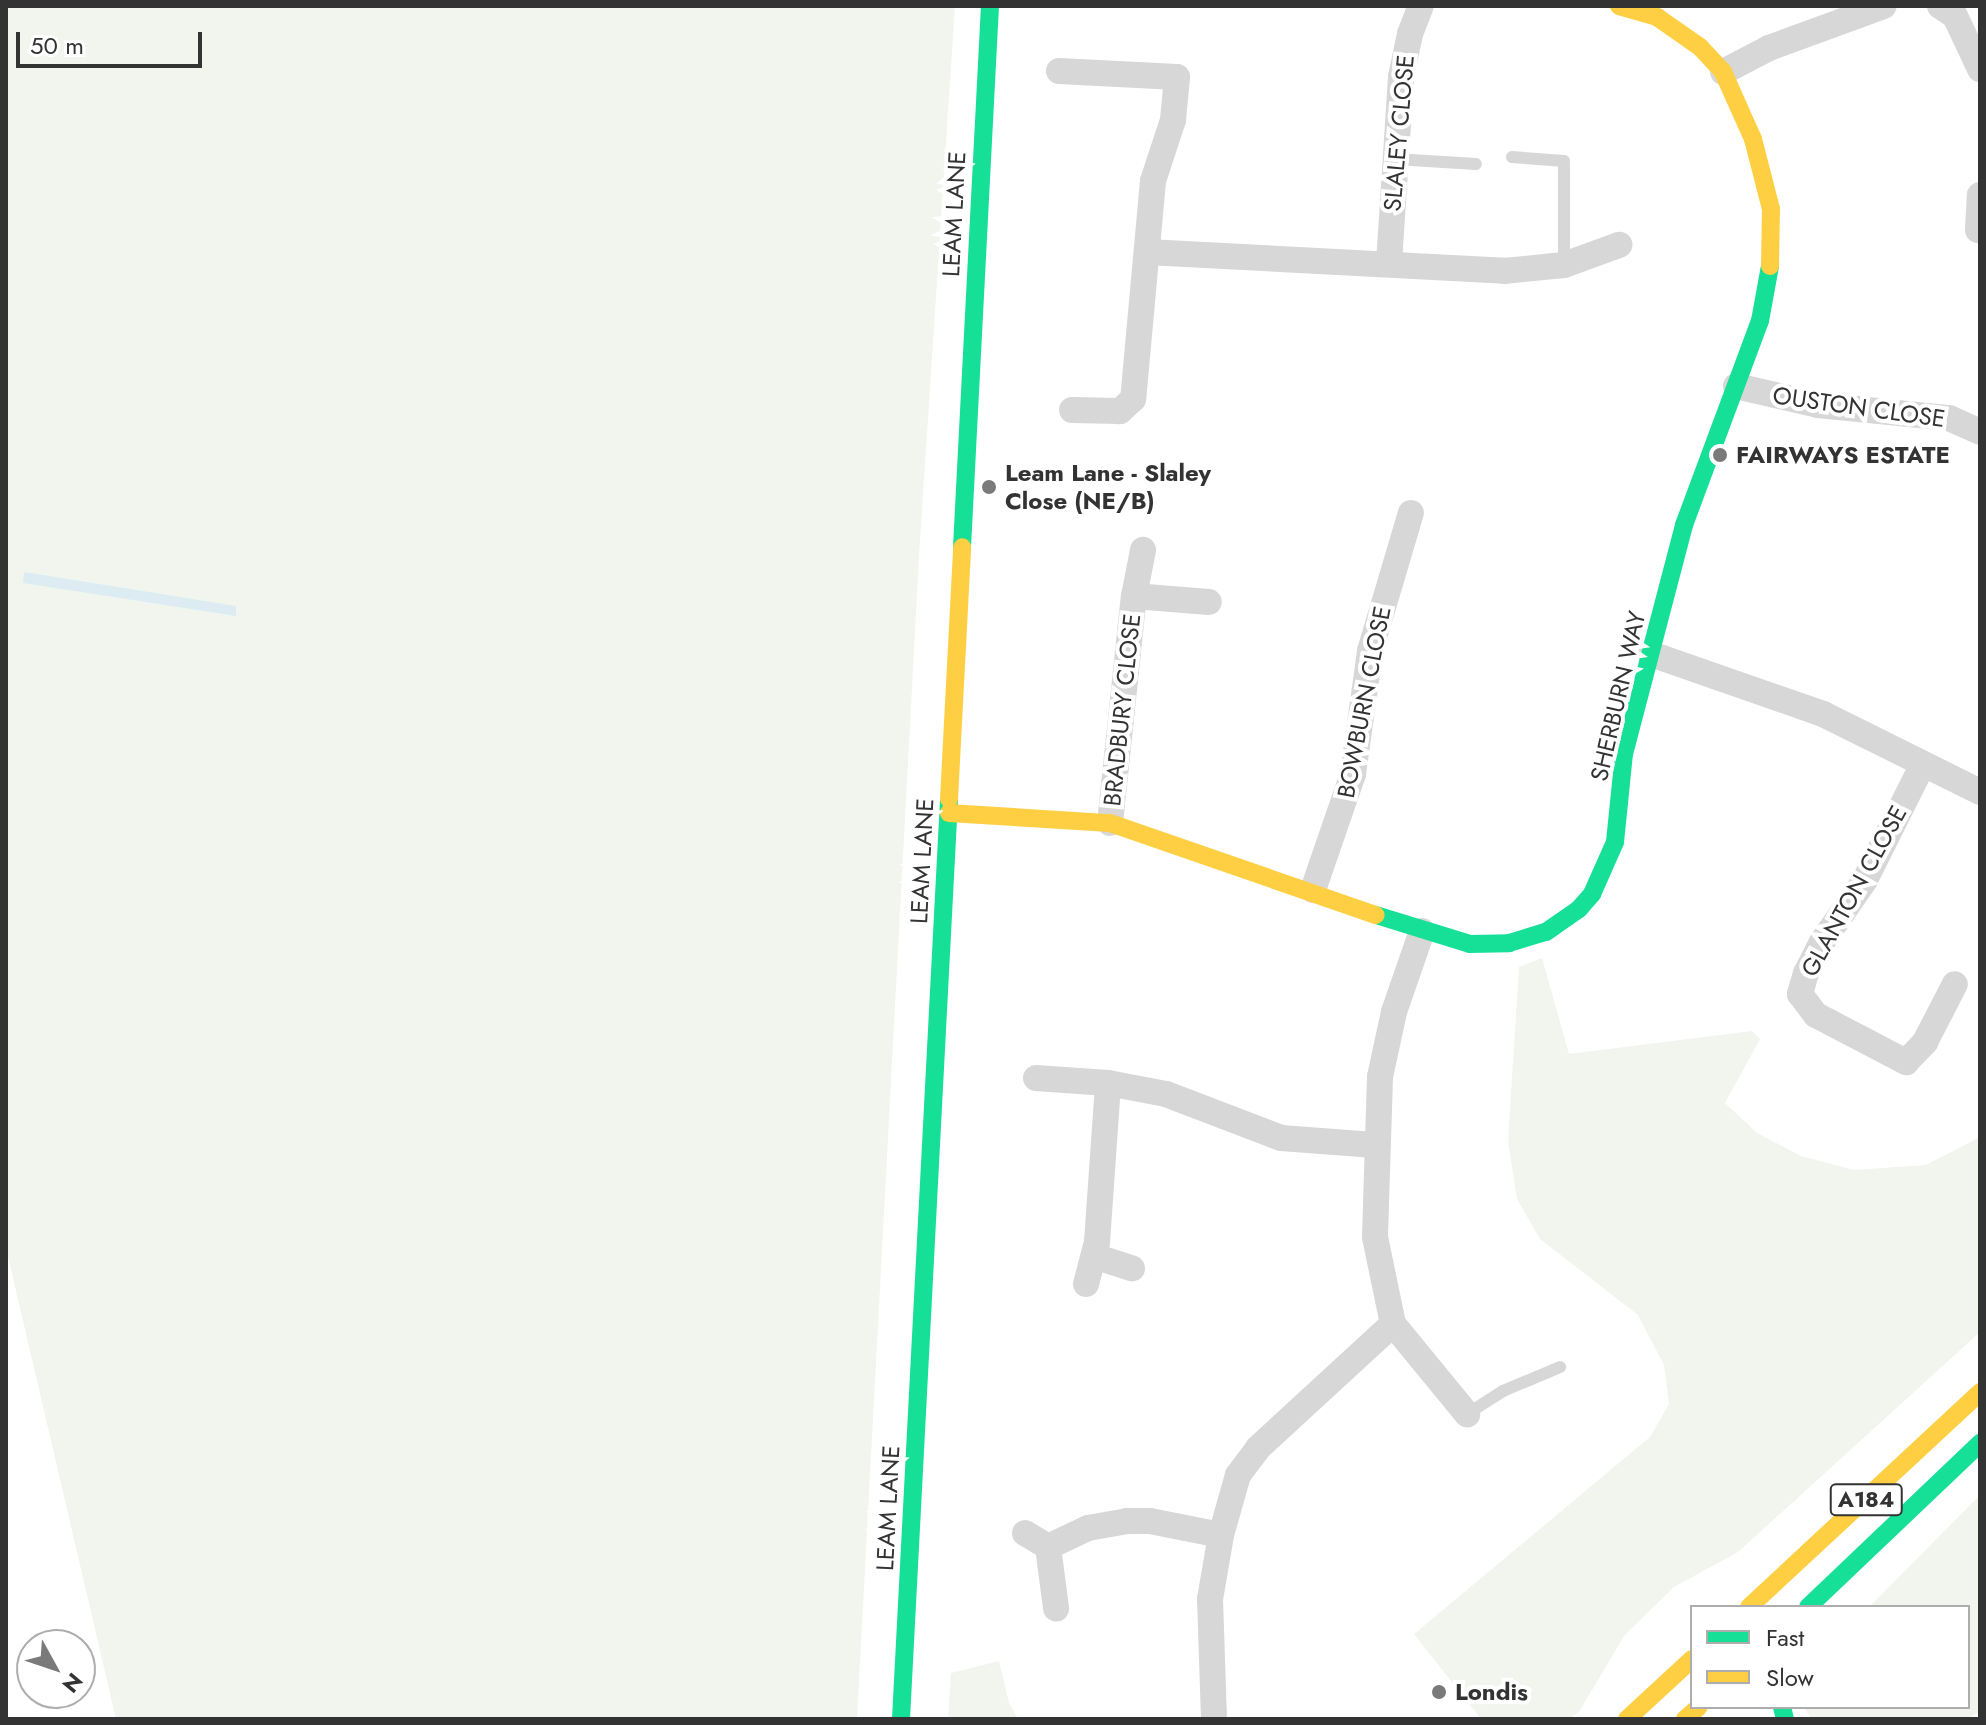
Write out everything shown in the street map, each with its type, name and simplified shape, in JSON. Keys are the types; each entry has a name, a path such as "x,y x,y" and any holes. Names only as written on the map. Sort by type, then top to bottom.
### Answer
{"main road":[{"name":"LEAM LANE","path":"901,1719 990,6"},
{"name":"SHERBURN WAY","path":"949,813 1110,823 1313,890 1422,931 1470,944 1509,943 1546,932 1563,922 1592,894 1615,842 1624,754 1684,525 1760,321 1771,262 1771,209 1753,139 1723,72 1700,47 1657,17 1619,6"},
{"name":"A184","path":"1751,1605 1980,1392"},
{"name":"A184","path":"1810,1605 1980,1443"},
{"path":"1627,1719 1690,1661"}],"street":[{"name":"SLALEY CLOSE","path":"1389,263 1404,55 1421,6"},
{"path":"1723,72 1769,48 1884,6"},
{"path":"1940,6 1955,16 1980,69"},
{"path":"1059,71 1177,77 1173,120 1153,181 1133,399 1120,411 1072,410"},
{"path":"1978,230 1980,195"},
{"path":"1147,252 1504,271 1564,265 1619,245"},
{"name":"OUSTON CLOSE","path":"1736,386 1818,405 1949,418 1980,432"},
{"name":"BOWBURN CLOSE","path":"1313,890 1353,774 1370,651 1411,513"},
{"name":"BRADBURY CLOSE","path":"1110,823 1134,596 1143,550"},
{"name":"BRADBURY CLOSE","path":"1134,596 1209,602"},
{"path":"1651,654 1823,714 1980,792"},
{"name":"GLANTON CLOSE","path":"1923,764 1865,880 1822,942 1806,973 1800,994 1816,1015 1906,1062 1925,1042 1955,984"},
{"path":"1422,931 1385,1042 1375,1145 1375,1237 1393,1324 1467,1414"},
{"path":"1036,1078 1108,1083 1187,1100 1281,1138 1375,1145"},
{"path":"1086,1284 1094,1256 1108,1083"},
{"path":"1094,1256 1132,1268"},
{"path":"1214,1719 1209,1625 1221,1535 1238,1475 1247,1460 1369,1342 1393,1324"},
{"path":"1048,1547 1088,1528 1118,1521 1150,1521 1221,1535"},
{"path":"1025,1533 1048,1547"},
{"path":"1048,1547 1056,1608"}],"lane":[{"path":"1512,157 1564,161 1564,265"},
{"path":"1395,159 1476,164"},
{"path":"1467,1414 1503,1391 1560,1367"}],"shaded area":[{"path":"6,6 955,6 919,556 857,1719 116,1719 6,1248"},
{"path":"24,572 236,606 236,616 23,583"},
{"path":"1542,958 1569,1054 1752,1031 1760,1039 1725,1103 1757,1133 1801,1156 1854,1170 1926,1165 1980,1137 1980,1332 1738,1552 1674,1587 1624,1636 1579,1712 1568,1719 1481,1719 1414,1634 1650,1437 1669,1404 1664,1365 1638,1315 1540,1239 1517,1199 1508,1141 1519,967"},
{"path":"1980,1495 1980,1711 1967,1719 1811,1719 1805,1709 1970,1709 1970,1605 1871,1605"},
{"path":"999,1661 1009,1703 1018,1719 948,1719 951,1673"}],"traffic: fast":[{"path":"962,547 990,6"},
{"path":"1376,915 1470,944 1509,943 1546,932 1579,909 1592,894 1615,842 1624,754 1684,525 1760,321 1770,266"},
{"path":"901,1719 949,799"},
{"path":"1810,1605 1980,1443"},
{"path":"1782,1709 1785,1719"}],"traffic: slow":[{"path":"1619,6 1657,17 1700,47 1723,72 1753,139 1771,209 1770,266"},
{"path":"949,799 962,547"},
{"path":"949,813 1110,823 1376,915"},
{"path":"1751,1605 1980,1392"},
{"path":"1627,1719 1690,1661"},
{"path":"1685,1719 1697,1709"}],"place":[{"name":"FAIRWAYS ESTATE","path":"1720,455"},
{"name":"Leam Lane - Slaley Close (NE/B)","path":"989,487"},
{"name":"Londis","path":"1439,1692"}]}
